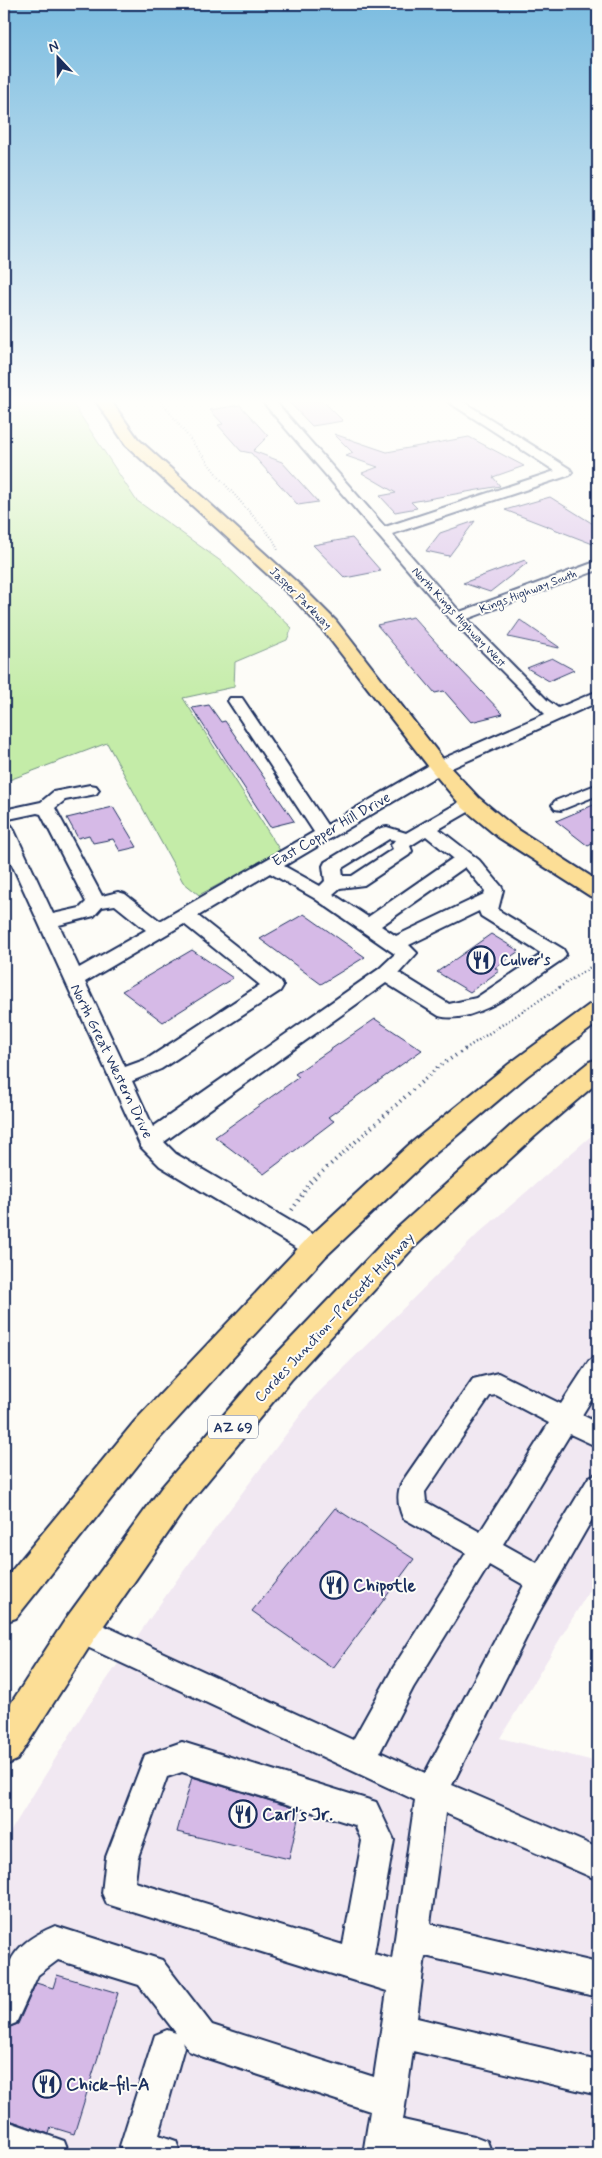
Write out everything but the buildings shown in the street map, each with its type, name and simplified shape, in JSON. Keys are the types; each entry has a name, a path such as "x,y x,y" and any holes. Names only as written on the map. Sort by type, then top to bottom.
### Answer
{"main road":[{"name":"Jasper Parkway","path":"198,502 296,590 329,625 439,768 471,803 506,832 598,891"},
{"path":"4,1606 146,1431 316,1248 420,1151 518,1070 598,1012"},
{"name":"Cordes Junction–Prescott Highway","path":"4,1747 80,1629 174,1497 280,1371 403,1240 525,1129 598,1068"}],"street":[{"name":"North Kings Highway West","path":"355,502 458,618 541,703 556,714"},
{"path":"382,533 476,502"},
{"name":"Kings Highway South","path":"458,618 598,565"},
{"name":"East Copper Hill Drive","path":"74,980 184,914 439,768 598,696"},
{"path":"236,701 324,833"},
{"path":"561,805 598,789"},
{"path":"44,809 60,796 90,790"},
{"path":"328,888 358,881 403,851 400,845 408,839 471,803"},
{"path":"4,815 38,807 48,811 96,903"},
{"name":"North Great Western Drive","path":"4,828 149,1141 168,1160 316,1248"},
{"path":"386,974 446,1010 482,1004 556,954 488,912 494,890 465,858 427,828"},
{"path":"328,888 332,866 387,832 408,839"},
{"path":"368,926 465,858"},
{"path":"269,865 328,888 368,926 401,949"},
{"path":"149,1141 386,974 401,949 492,897"},
{"path":"47,922 87,912 96,903 118,898 128,904 158,930"},
{"path":"119,1078 154,1064 273,986 184,914"},
{"path":"360,1758 403,1678 598,1368"},
{"path":"542,1580 413,1509 411,1490 482,1387 498,1384 598,1436"},
{"path":"384,2129 432,1792 542,1580 598,1485"},
{"path":"80,1629 432,1792 598,1864"},
{"path":"356,1965 378,1840 365,1814 182,1757 156,1766 122,1857 118,1893 405,1980"},
{"path":"412,1936 598,1980"},
{"path":"4,2011 26,1963 55,1942 150,1972 201,2039 384,2129 474,2154"},
{"path":"398,2030 598,2078"},
{"path":"145,2152 167,2047"},
{"path":"4,2138 51,2154"}],"path":[{"path":"284,1229 293,1207 310,1183 438,1067 598,962"}],"shaded area":[{"path":"598,1130 598,1576 500,1738 598,1762 598,2154 4,2154 4,1842 84,1712 179,1577 314,1397 480,1232"}],"green space":[{"path":"4,502 138,502 222,562 292,628 287,640 235,662 234,687 183,698 281,852 199,895 183,882 107,743 4,782"}],"place":[{"name":"Culver's","path":"481,960"},
{"name":"Chipotle","path":"334,1585"},
{"name":"Carl's Jr.","path":"243,1814"},
{"name":"Chick-fil-A","path":"47,2084"}]}
